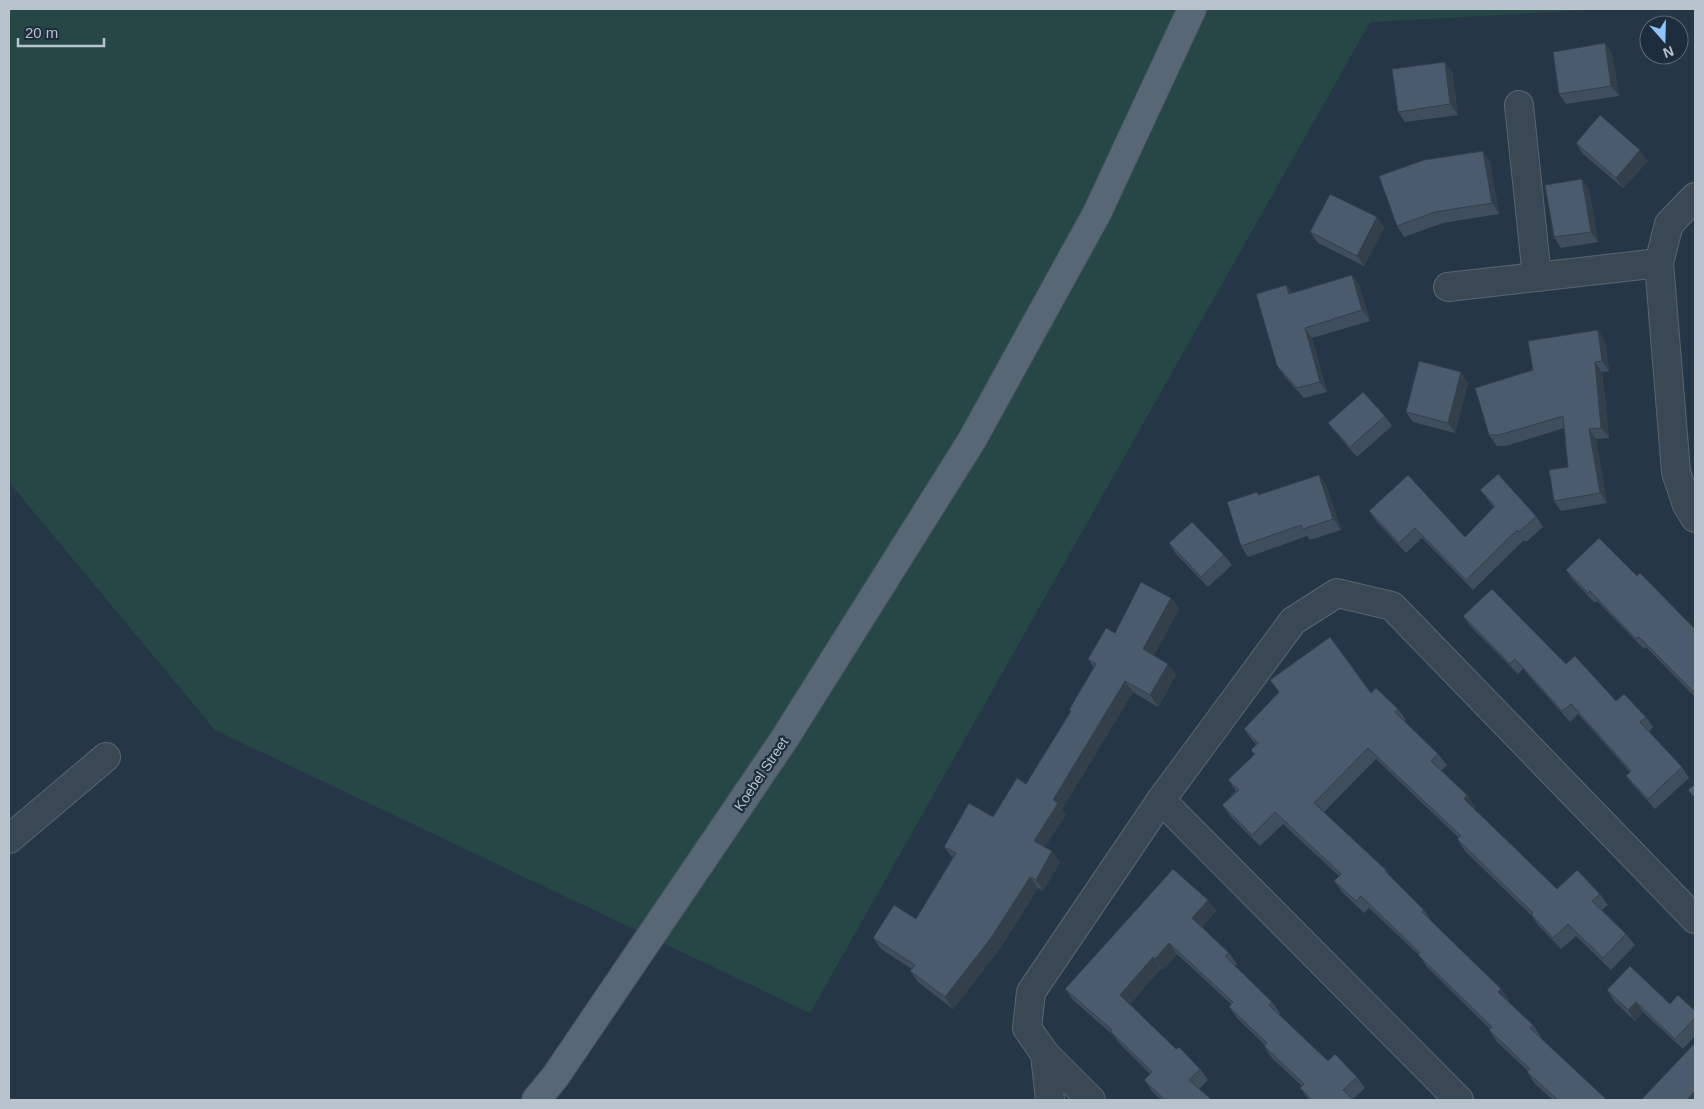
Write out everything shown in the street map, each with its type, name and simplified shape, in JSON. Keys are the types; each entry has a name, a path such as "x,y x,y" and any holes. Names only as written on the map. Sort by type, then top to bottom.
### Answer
{"main road":[{"name":"Koebel Street","path":"536,1100 555,1077 785,738 972,440 1098,212 1192,9"}],"street":[{"path":"1520,105 1537,277"},
{"path":"1695,197 1669,224 1659,263 1676,472 1687,505 1695,518"},
{"path":"1448,287 1659,263"},
{"path":"1091,1100 1045,1054 1027,1028 1031,992 1161,800 1293,621 1337,592 1392,606 1695,919"},
{"path":"9,839 106,757"},
{"path":"1161,800 1459,1100"},
{"path":"1045,1054 1050,1100"}],"green space":[{"path":"9,9 1607,9 1370,22 810,1013 215,730 9,482"}],"building":[{"path":"1605,43 1611,86 1559,94 1553,52"},
{"path":"1445,62 1450,104 1398,112 1392,69"},
{"path":"1600,115 1640,150 1616,178 1576,143"},
{"path":"1483,151 1492,203 1435,212 1397,226 1379,176 1424,160"},
{"path":"1582,179 1591,232 1554,237 1545,185"},
{"path":"1330,194 1377,217 1357,256 1310,232"},
{"path":"1352,275 1362,310 1305,328 1320,382 1297,388 1277,366 1256,294 1286,285 1289,294"},
{"path":"1598,330 1602,361 1595,362 1601,428 1589,429 1600,493 1554,501 1549,470 1568,467 1563,416 1499,435 1489,435 1475,388 1533,370 1528,341"},
{"path":"1419,361 1461,372 1448,423 1406,412"},
{"path":"1363,392 1385,416 1350,447 1328,423"},
{"path":"1498,474 1536,516 1519,532 1517,530 1466,580 1415,528 1399,543 1369,511 1408,475 1465,537 1495,506 1480,490"},
{"path":"1319,475 1333,519 1303,529 1301,525 1241,546 1227,502 1257,492 1258,495"},
{"path":"1192,522 1224,555 1201,577 1169,543"},
{"path":"1599,538 1637,576 1640,573 1695,629 1695,693 1639,637 1636,639 1590,591 1588,593 1566,570"},
{"path":"1141,582 1171,598 1143,649 1168,664 1150,695 1125,681 1053,800 1058,803 1034,841 1052,851 1036,880 1030,877 991,938 945,997 910,971 915,965 873,938 894,905 916,919 956,853 944,847 969,803 993,817 1017,778 1026,784 1071,711 1069,710 1096,664 1088,659 1106,628 1115,633"},
{"path":"1492,589 1566,664 1575,656 1616,701 1624,694 1646,717 1640,722 1682,767 1648,799 1626,776 1631,771 1571,704 1562,711 1515,659 1510,664 1463,616"},
{"path":"1330,637 1371,693 1376,688 1398,709 1395,712 1438,754 1431,761 1467,795 1464,799 1557,889 1577,870 1600,894 1592,901 1626,934 1603,958 1568,924 1553,938 1531,914 1533,913 1457,839 1461,836 1368,748 1314,803 1386,870 1424,910 1422,912 1501,989 1498,992 1533,1025 1530,1028 1607,1100 1558,1100 1527,1072 1530,1069 1489,1030 1492,1027 1418,955 1420,953 1361,896 1356,901 1334,881 1341,874 1275,812 1252,835 1222,805 1239,790 1228,780 1255,754 1251,750 1258,743 1244,729 1279,692 1270,680"},
{"path":"1695,784 1695,798 1688,790"},
{"path":"1173,869 1208,900 1192,918 1229,953 1225,956 1272,1002 1269,1005 1328,1061 1335,1054 1357,1077 1343,1090 1354,1100 1312,1100 1300,1088 1304,1084 1264,1046 1267,1043 1229,1007 1233,1002 1169,943 1155,959 1153,957 1120,995 1176,1049 1179,1047 1200,1069 1189,1080 1212,1100 1165,1100 1144,1080 1152,1072 1111,1032 1112,1030 1065,989"},
{"path":"1630,966 1670,1004 1678,995 1695,1011 1695,1018 1675,1039 1636,1002 1628,1010 1607,990"},
{"path":"1695,1043 1695,1091 1687,1100 1641,1100"}]}
